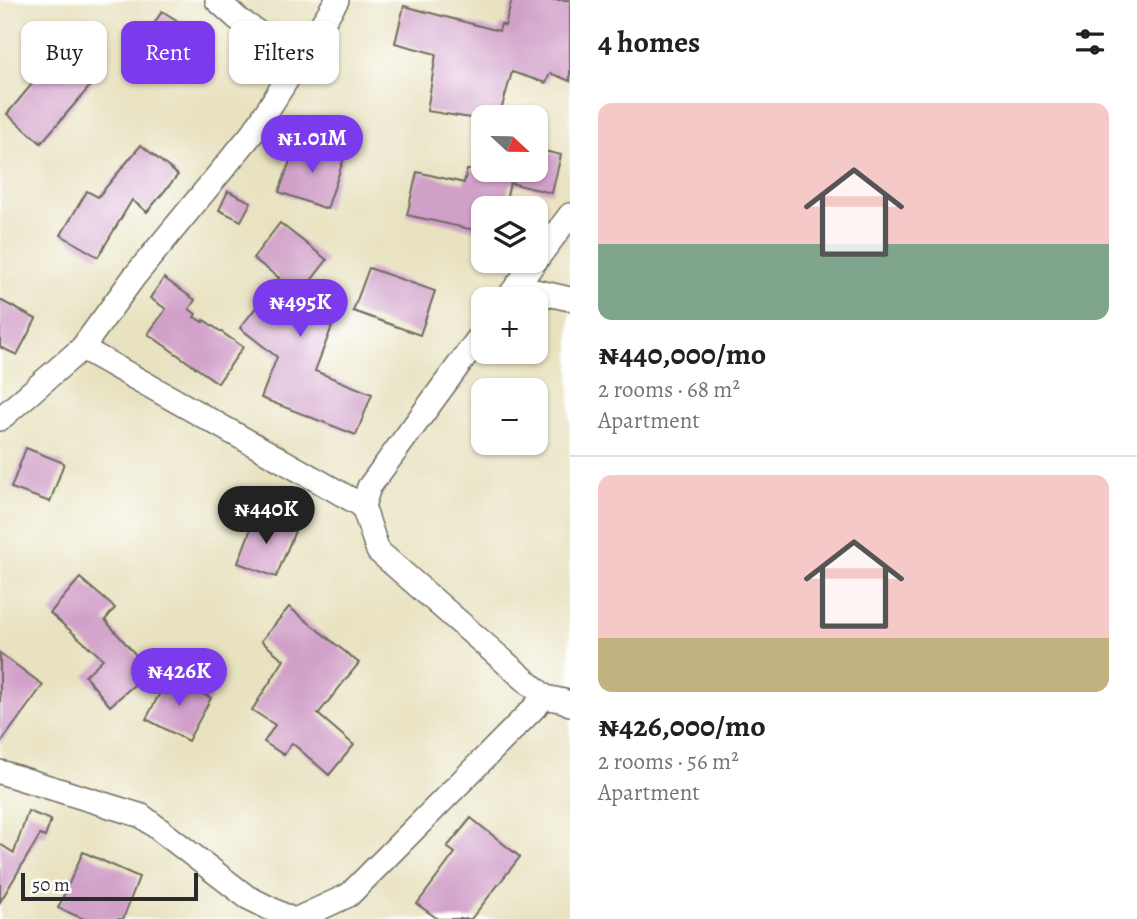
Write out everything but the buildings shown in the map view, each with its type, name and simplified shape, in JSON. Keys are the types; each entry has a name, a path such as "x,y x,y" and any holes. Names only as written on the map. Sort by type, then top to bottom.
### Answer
{"street":[{"path":"217,0 240,21"},
{"path":"324,21 337,0"},
{"path":"0,419 82,348 134,276 256,130 284,84"},
{"path":"516,287 570,215"},
{"path":"548,297 570,299"},
{"path":"82,348 363,506"},
{"path":"471,348 369,486 363,506 378,551 545,697 570,704"},
{"path":"297,919 349,895 545,697"},
{"path":"0,772 142,816 247,897 291,919"}]}
